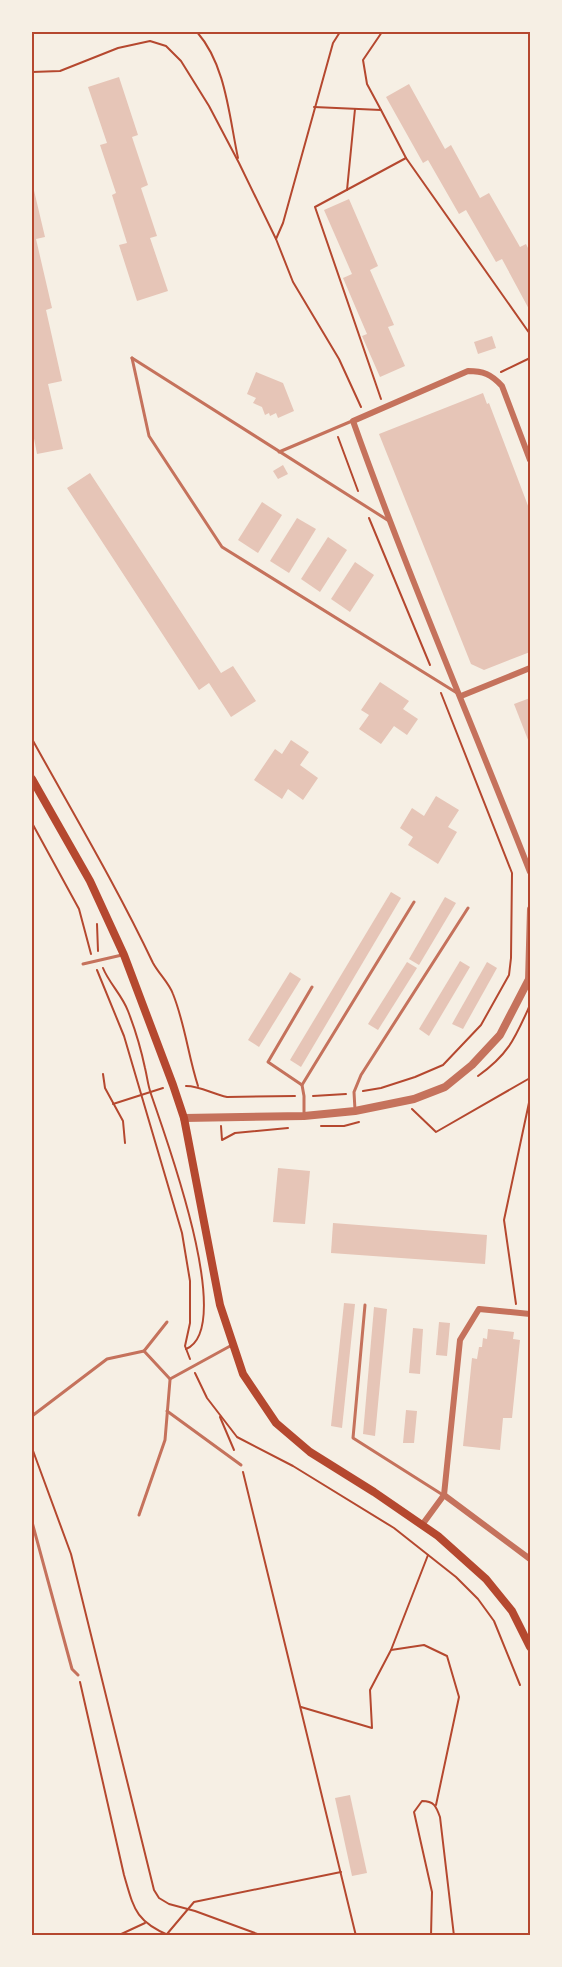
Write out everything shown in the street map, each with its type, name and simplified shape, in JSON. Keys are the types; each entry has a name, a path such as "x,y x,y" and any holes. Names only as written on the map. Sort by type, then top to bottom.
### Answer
{"main road":[{"path":"32,779 90,881 124,955 173,1085 184,1118 220,1305 243,1374 276,1423 310,1452 438,1536 486,1579 512,1611 531,1647"}],"street":[{"path":"531,460 502,386 493,376 481,371 468,371 353,421 389,521 531,872"},
{"path":"461,696 531,668"},
{"path":"184,1118 304,1116 355,1111 414,1099 445,1086 472,1065 500,1035 529,981 531,909"},
{"path":"422,1525 444,1496 460,1340 479,1309 531,1314"},
{"path":"444,1496 531,1559"}],"lane":[{"path":"389,521 132,358 149,436 222,548 461,696"},
{"path":"279,452 353,421"},
{"path":"304,1116 302,1085 414,902"},
{"path":"355,1111 354,1092 361,1075 468,908"},
{"path":"83,964 124,955"},
{"path":"302,1085 268,1062 312,987"},
{"path":"364,1305 353,1438 444,1496"},
{"path":"32,1416 107,1359 144,1351 167,1322"},
{"path":"170,1379 233,1344"},
{"path":"139,1515 165,1440 170,1379 144,1351"},
{"path":"167,1411 241,1465"},
{"path":"32,1522 72,1669 78,1675"}],"path":[{"path":"196,32 205,41 220,75 239,163"},
{"path":"276,239 283,223 333,43 340,32"},
{"path":"382,32 363,60 367,84 406,158 531,334"},
{"path":"32,72 60,71 118,48 150,41 166,46 181,61 239,163 276,239 293,282 339,359 365,415"},
{"path":"314,107 381,110"},
{"path":"347,190 355,109"},
{"path":"384,407 315,207 406,158"},
{"path":"493,376 531,358"},
{"path":"113,1104 173,1085 198,1086 227,1097 334,1096 381,1088 443,1065 481,1025 509,975 512,873 335,429"},
{"path":"32,739 138,930 155,967 172,991 184,1023 189,1058 198,1086"},
{"path":"32,822 79,909 94,962 124,1036 142,1095 176,1210 190,1281 190,1323 185,1347 207,1398 237,1437 293,1466 394,1528 456,1577 478,1599 494,1621 520,1685"},
{"path":"95,916 100,960 106,975 128,1009 145,1066 150,1092 182,1185 202,1278 203,1326 198,1338 185,1347"},
{"path":"103,1074 105,1088 123,1121 124,1143"},
{"path":"412,1109 436,1132 531,1078"},
{"path":"518,1313 504,1220 531,1098"},
{"path":"219,1414 241,1465 356,1935"},
{"path":"32,1448 71,1554 154,1890 159,1898 169,1904 263,1935"},
{"path":"301,1707 372,1728 370,1690 391,1650 428,1555"},
{"path":"391,1650 423,1645 447,1656 459,1697 436,1805 440,1816 454,1935"},
{"path":"78,1675 124,1875 133,1905 145,1923 169,1935 194,1902 341,1872"},
{"path":"431,1935 432,1892 414,1812 422,1801 430,1801 436,1805"},
{"path":"117,1935 145,1923"}],"building":[{"path":"119,77 138,135 132,137 148,185 141,188 157,236 150,238 168,291 137,301 119,245 127,243 112,195 116,193 100,145 107,143 88,87"},
{"path":"409,84 445,149 451,145 480,198 489,193 520,247 526,244 530,252 530,311 502,259 496,262 466,210 459,214 428,160 423,163 386,97"},
{"path":"32,182 45,237 36,239 52,308 46,310 62,381 48,384 63,449 37,454 32,428 32,388 34,388 32,376"},
{"path":"349,199 378,266 370,270 394,325 388,327 405,366 380,377 362,336 367,334 343,278 352,274 324,210"},
{"path":"492,336 496,348 478,354 474,342"},
{"path":"256,372 283,383 294,411 278,418 276,413 270,416 269,413 265,415 262,407 253,403 256,398 247,394"},
{"path":"483,393 487,404 489,403 530,511 530,652 484,670 471,664 379,434"},
{"path":"283,465 288,474 278,479 273,471"},
{"path":"90,473 221,673 233,666 256,701 231,717 209,683 199,690 67,488"},
{"path":"262,502 282,515 258,553 238,540"},
{"path":"297,518 316,529 289,573 270,561"},
{"path":"328,537 347,550 320,592 301,579"},
{"path":"355,562 374,575 350,612 331,599"},
{"path":"380,682 409,701 403,709 418,719 407,735 394,726 381,744 359,729 369,715 361,710"},
{"path":"530,698 530,745 514,704"},
{"path":"291,740 309,752 300,765 318,778 303,800 288,789 282,799 254,780 275,749 282,754"},
{"path":"436,796 459,810 448,827 457,832 438,864 408,845 413,837 400,828 412,808 424,816"},
{"path":"391,892 401,898 301,1067 290,1060"},
{"path":"445,897 456,903 419,965 409,959"},
{"path":"460,961 470,967 429,1036 419,1029"},
{"path":"407,962 417,968 378,1030 368,1024"},
{"path":"487,962 497,968 463,1029 452,1024"},
{"path":"290,972 301,979 259,1047 248,1040"},
{"path":"278,1168 310,1171 305,1224 273,1222"},
{"path":"333,1223 487,1235 485,1264 331,1253"},
{"path":"344,1303 355,1304 342,1428 331,1426"},
{"path":"374,1307 387,1309 375,1436 363,1434"},
{"path":"439,1322 450,1323 447,1356 436,1355"},
{"path":"413,1328 423,1329 420,1374 409,1373"},
{"path":"488,1329 514,1332 513,1339 520,1340 512,1418 503,1418 500,1450 463,1446 472,1358 477,1359 483,1338 487,1339"},
{"path":"406,1410 417,1411 414,1443 403,1443"},
{"path":"350,1795 367,1873 352,1876 335,1798"}]}
